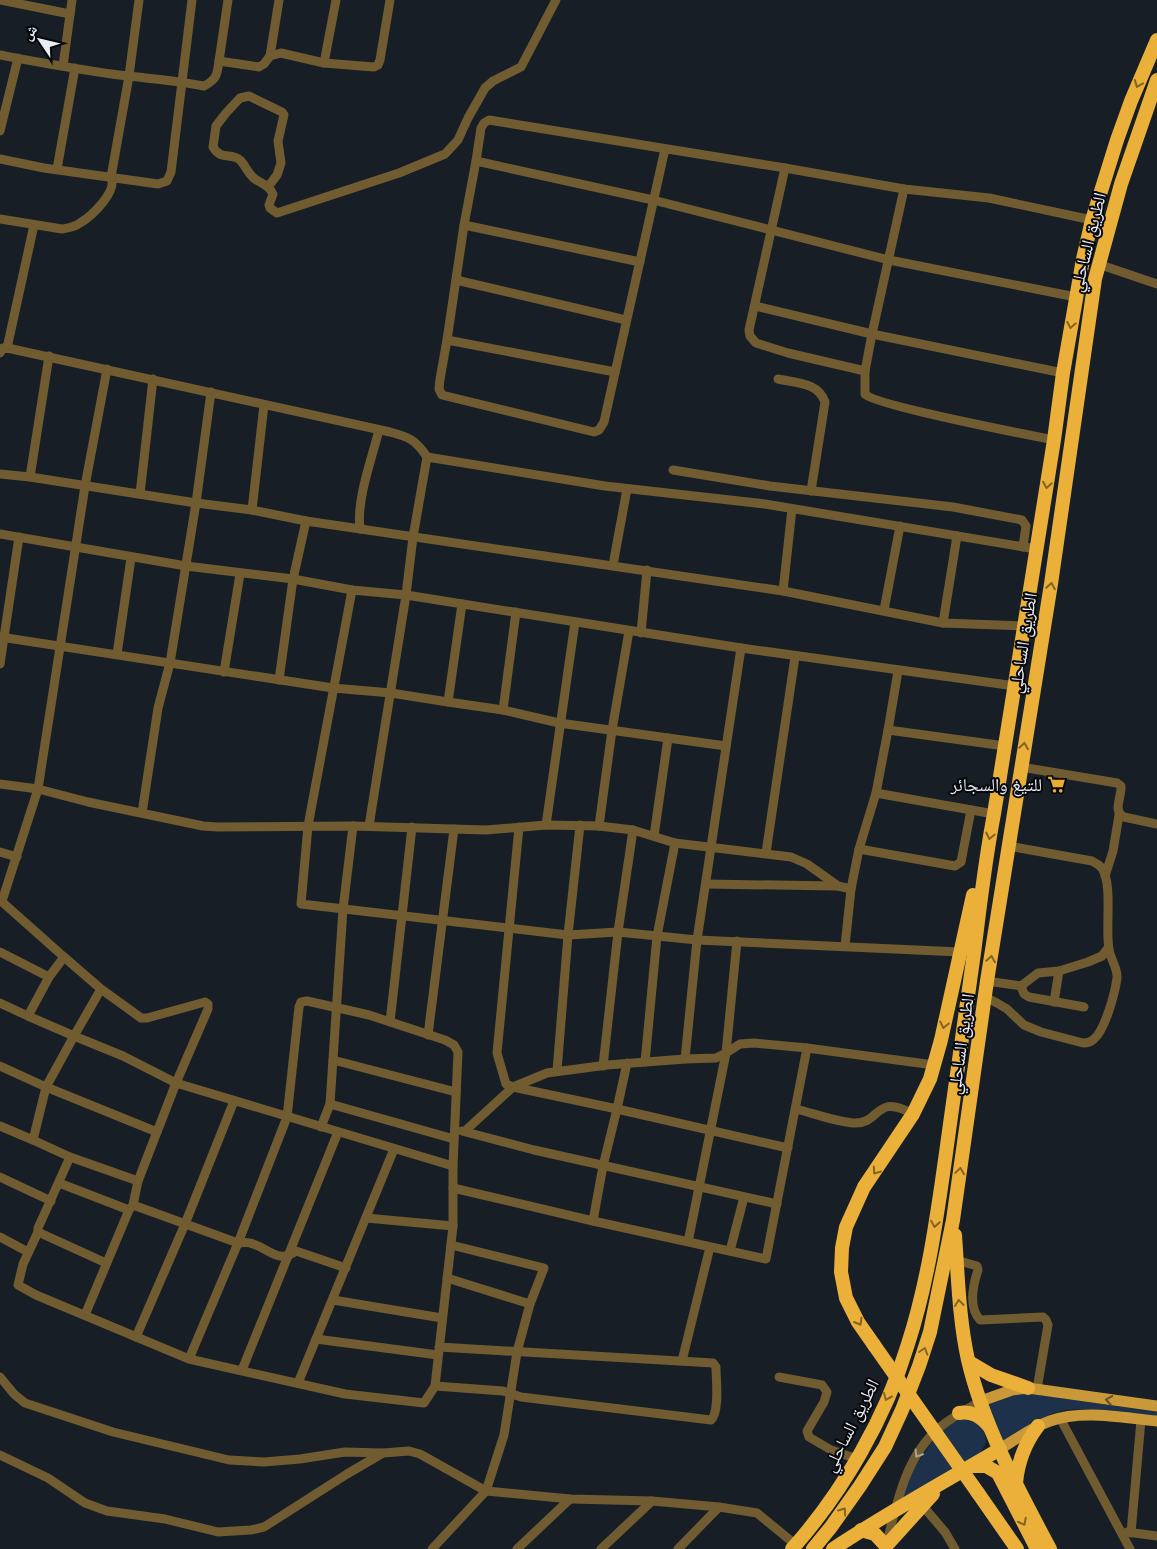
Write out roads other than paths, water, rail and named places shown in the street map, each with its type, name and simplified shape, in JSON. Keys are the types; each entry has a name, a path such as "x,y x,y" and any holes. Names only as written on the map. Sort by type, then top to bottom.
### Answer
{"highway":[{"name":"الطريق الساحلي","path":"794,1547 829,1502 857,1459 890,1392 908,1344 922,1292 941,1185 973,898 985,859 994,814 1015,686 1030,548 1054,440 1076,297 1092,220 1122,124 1157,40"},
{"name":"الطريق الساحلي","path":"813,1549 860,1486 885,1446 902,1410 930,1332 953,1220 987,981 1051,584 1098,264 1121,184 1157,80"},
{"path":"967,951 930,1079 913,1114 864,1187 846,1227 842,1248 841,1272 846,1298 858,1322 1017,1549"},
{"name":"الطريق الساحلي","path":"953,1220 962,1324 969,1362 981,1401 1000,1449 1050,1549"},
{"path":"969,1362 991,1376 1032,1389"},
{"path":"959,1414 969,1413 978,1416 992,1428"},
{"path":"1016,1484 1022,1453 1038,1426"},
{"path":"833,1549 895,1509 942,1484 1000,1449"},
{"path":"972,1466 986,1466 998,1473 1037,1549"},
{"path":"861,1530 875,1534 886,1548 942,1484"}],"main road":[{"path":"981,1401 1012,1390 1032,1389 1157,1406"},
{"path":"1000,1449 1038,1426 1060,1418 1083,1415 1157,1421"}],"street":[{"path":"0,0 70,14"},
{"path":"64,66 72,0"},
{"path":"0,219 62,229 71,228 100,206 110,191 129,76 139,0"},
{"path":"0,160 158,184 164,183 170,178 192,0"},
{"path":"0,55 75,68 181,81 204,86 212,82 218,75 228,0"},
{"path":"219,61 259,67 264,64 270,56 279,0"},
{"path":"324,63 336,0"},
{"path":"270,56 281,54 324,63 367,67 378,65 390,0"},
{"path":"268,187 278,175 281,163 278,141 284,115 282,112 249,96 240,98 216,126 213,147 216,152 223,156 240,160 254,178 268,187 273,194 269,205 270,208 277,213 399,173 445,154 458,140 485,88 493,81 521,66 556,0"},
{"path":"0,131 18,58"},
{"path":"57,169 75,68"},
{"path":"665,149 604,422 599,430 594,432 442,395 439,389 440,379 464,225 481,128 489,120 785,168 904,189 989,198 1092,220"},
{"path":"476,161 653,200 889,260 1076,297"},
{"path":"785,168 749,330 750,336 756,343 788,353 865,371"},
{"path":"904,189 872,334 865,371 865,394 872,399 916,411 1054,440"},
{"path":"34,225 4,350 49,356 379,430 412,439 427,457 369,826"},
{"path":"464,225 640,262"},
{"path":"1098,264 1157,284"},
{"path":"456,280 626,320"},
{"path":"755,306 872,334 1063,374"},
{"path":"447,340 615,372"},
{"path":"30,477 49,356"},
{"path":"85,1315 131,1207 138,1181 176,1082 208,1009 208,1004 205,1002 141,1018 64,958 1,901 38,789 85,486 107,369"},
{"path":"140,494 153,379"},
{"path":"778,379 811,386 822,394 825,402 811,491"},
{"path":"142,813 158,708 170,663 186,566 211,392"},
{"path":"252,510 264,405"},
{"path":"360,528 358,517 360,504 379,430"},
{"path":"427,457 628,488 765,504 1030,548 1026,526 1022,520 953,507 770,486 673,470"},
{"path":"0,474 30,477 196,504 252,510 306,521 783,591 943,623 1023,626"},
{"path":"613,565 628,488"},
{"path":"783,591 792,509"},
{"path":"279,680 293,579 306,521"},
{"path":"884,610 900,526"},
{"path":"0,534 131,558 240,574 293,579 352,590 406,595 795,657 1015,686"},
{"path":"943,623 957,536"},
{"path":"0,664 2,637 20,537"},
{"path":"117,654 131,558"},
{"path":"641,633 648,570"},
{"path":"224,672 240,574"},
{"path":"352,590 308,826 301,904 568,935 618,932 697,940 967,951"},
{"path":"448,702 462,604"},
{"path":"503,710 516,612"},
{"path":"546,825 559,723 575,622"},
{"path":"599,826 628,631"},
{"path":"2,637 333,688 391,693 503,710 559,723 726,746"},
{"path":"685,1059 697,940 741,648"},
{"path":"766,853 795,657"},
{"path":"845,946 851,889 859,849 876,793 898,671"},
{"path":"888,730 1005,746"},
{"path":"654,836 668,738"},
{"path":"1020,767 1117,783 1121,786 1122,790 1117,811 1119,815 1105,876"},
{"path":"0,784 38,789 88,802 203,826 369,826 486,830 546,825 580,825 632,830 675,843 791,857 807,864 838,886"},
{"path":"876,793 994,814"},
{"path":"859,849 956,866 961,862 971,810"},
{"path":"1119,815 1124,818 1157,824"},
{"path":"557,1072 568,935 580,825"},
{"path":"321,1127 330,1104 343,909 353,826"},
{"path":"390,1022 412,827"},
{"path":"519,827 497,1053 506,1084 513,1088 617,1109 788,1148"},
{"path":"428,1035 454,829"},
{"path":"603,1066 632,830"},
{"path":"645,1062 657,936 675,843"},
{"path":"985,997 998,1003 1030,1028 1083,1043 1094,1039 1100,1030 1110,1005 1117,979 1116,969 1108,948 1107,883 1101,867 1092,861 1008,846"},
{"path":"0,852 17,857"},
{"path":"706,884 838,886 851,889"},
{"path":"688,1242 726,1053 737,941"},
{"path":"987,981 1021,986 1038,974 1059,971 1102,956 1108,948"},
{"path":"0,952 49,977"},
{"path":"28,1016 49,977 64,958"},
{"path":"1054,1002 1059,971"},
{"path":"1021,986 1024,994 1029,997 1084,1007"},
{"path":"33,1140 46,1087 102,989"},
{"path":"70,1157 38,1228 38,1232 22,1264 18,1285 36,1295 188,1358 344,1394 424,1403 434,1386 453,1226 457,1048 444,1040 369,1015 307,1001 301,1002 298,1007 287,1117 238,1243 188,1358"},
{"path":"0,1003 123,1056 176,1082 453,1166"},
{"path":"465,1131 513,1088 546,1073 627,1063 716,1058 740,1044 754,1043 808,1048 934,1065"},
{"path":"453,1188 766,1259 808,1048"},
{"path":"333,1060 456,1092"},
{"path":"593,1221 627,1063"},
{"path":"0,1066 46,1087 157,1132"},
{"path":"136,1337 185,1224 234,1101"},
{"path":"330,1104 454,1139"},
{"path":"796,1108 854,1123 864,1121 888,1106 900,1106 913,1114"},
{"path":"0,1126 70,1157 138,1181"},
{"path":"455,1128 534,1150 777,1204"},
{"path":"242,1370 338,1132"},
{"path":"298,1383 394,1149"},
{"path":"0,1177 51,1201"},
{"path":"59,1183 238,1243 249,1242 281,1257 289,1257 296,1251 346,1268"},
{"path":"730,1251 744,1197"},
{"path":"366,1218 453,1226"},
{"path":"38,1232 106,1263"},
{"path":"0,1237 28,1252"},
{"path":"432,1549 486,1491 504,1435 517,1352 530,1304 544,1268 451,1245"},
{"path":"682,1361 710,1247"},
{"path":"956,1260 977,1266 978,1270 972,1301 980,1320 1042,1317 1046,1320 1048,1325 1032,1389"},
{"path":"447,1278 530,1304"},
{"path":"333,1300 442,1318"},
{"path":"316,1339 438,1351 517,1352 713,1363 716,1367 716,1408 714,1417 710,1420 521,1397 503,1391 434,1386"},
{"path":"0,1377 24,1403 113,1432 229,1460 264,1462 345,1452 383,1453 410,1451 420,1454 486,1491 570,1498 652,1501 719,1507 757,1514 794,1547"},
{"path":"779,1377 822,1385 827,1392 824,1402 808,1431 809,1437 832,1450 857,1459"},
{"path":"886,1548 901,1488 924,1444 938,1429 981,1401"},
{"path":"1060,1418 1130,1549"},
{"path":"1131,1533 1140,1420"},
{"path":"0,1455 48,1478 85,1503 107,1511 165,1519 218,1532 234,1532 264,1527 383,1453"},
{"path":"516,1549 570,1498"},
{"path":"601,1549 652,1501"},
{"path":"922,1505 946,1532 955,1549"},
{"path":"678,1549 719,1507"},
{"path":"1120,1531 1157,1536"}],"place":[{"name":"للتيغ والسجائر","path":"1056,784"}]}
